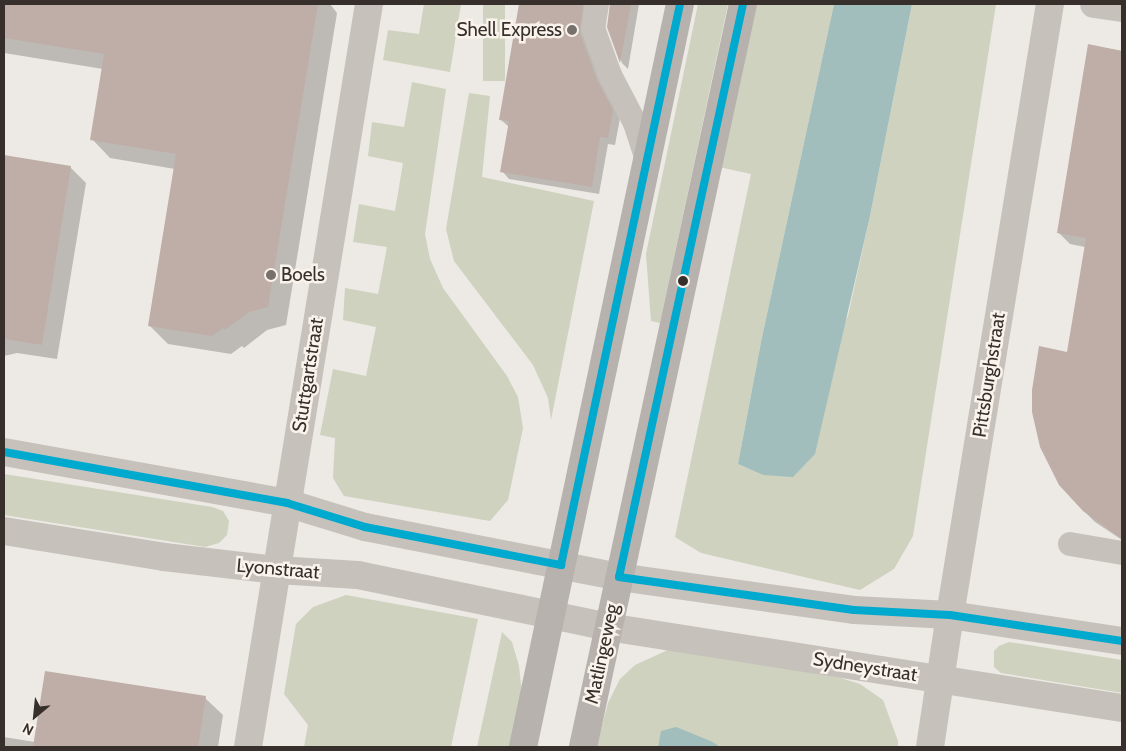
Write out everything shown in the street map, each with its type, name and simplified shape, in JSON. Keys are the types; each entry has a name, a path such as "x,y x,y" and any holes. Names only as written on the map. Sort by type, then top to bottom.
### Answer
{"main road":[{"path":"523,747 680,4"},
{"name":"Matlingeweg","path":"583,747 743,4"}],"street":[{"name":"Stuttgartstraat","path":"248,747 369,4"},
{"name":"Pittsburghstraat","path":"930,747 1050,4"},
{"path":"1094,4 1122,8"},
{"path":"4,452 287,503 365,527 619,577 854,610 950,615 1122,641"},
{"name":"Lyonstraat","path":"4,531 164,557 277,570 358,576 496,606 550,614 608,627"},
{"name":"Sydneystraat","path":"608,627 1122,708"}],"lane":[{"path":"597,4 594,28 610,75 635,123 647,160"},
{"path":"1070,544 1122,553"}],"green space":[{"path":"424,4 461,4 450,72 383,60 388,30 419,34"},
{"path":"483,4 505,4 505,81 483,81"},
{"path":"698,4 728,4 660,323 651,321 646,254"},
{"path":"757,4 834,4 761,342 738,464 763,475 848,316 912,4 996,4 913,536 894,569 860,590 701,553 675,537 751,174 719,167"},
{"path":"412,82 446,89 425,234 430,259 443,288 507,376 518,397 523,428 508,500 490,521 344,496 333,478 335,438 320,435 333,369 366,376 376,327 343,320 345,288 378,294 387,247 353,242 359,204 395,211 403,163 368,156 372,122 404,127"},
{"path":"469,93 490,96 482,177 594,201 551,420 548,398 533,365 454,261 446,229"},
{"path":"4,474 212,507 223,511 229,521 227,535 219,543 205,547 4,515"},
{"path":"346,595 478,619 451,747 304,747 308,725 284,694 296,624 313,607"},
{"path":"502,632 512,642 519,666 522,694 511,747 477,747"},
{"path":"1009,642 1122,660 1122,693 1001,673 994,667 994,651 999,646"},
{"path":"670,649 837,677 860,684 883,700 898,741 898,747 720,747 713,742 662,731 658,747 596,747 608,703 620,679 635,665"}],"water":[{"path":"834,4 912,4 870,216 815,454 793,477 763,475 738,464 761,342"},
{"path":"676,727 713,742 720,747 658,747 661,731"}],"building":[{"path":"4,4 318,4 268,307 249,312 225,330 223,328 212,336 148,326 176,154 90,140 104,54 4,38"},
{"path":"519,4 583,4 580,33 597,80 613,110 608,138 600,137 592,187 500,172 509,121 499,120"},
{"path":"610,4 631,4 620,63 607,27"},
{"path":"1088,44 1122,51 1122,539 1083,511 1059,485 1040,447 1032,412 1032,390 1039,346 1067,352 1086,238 1057,233"},
{"path":"4,155 71,166 42,345 4,339"},
{"path":"45,671 206,696 198,747 33,747"}],"transit line":[{"path":"4,452 287,503 365,527 561,565 680,4"},
{"path":"743,4 619,577 854,610 950,615 1122,641"}],"place":[{"name":"Shell Express","path":"572,30"},
{"name":"Boels","path":"271,275"}]}
